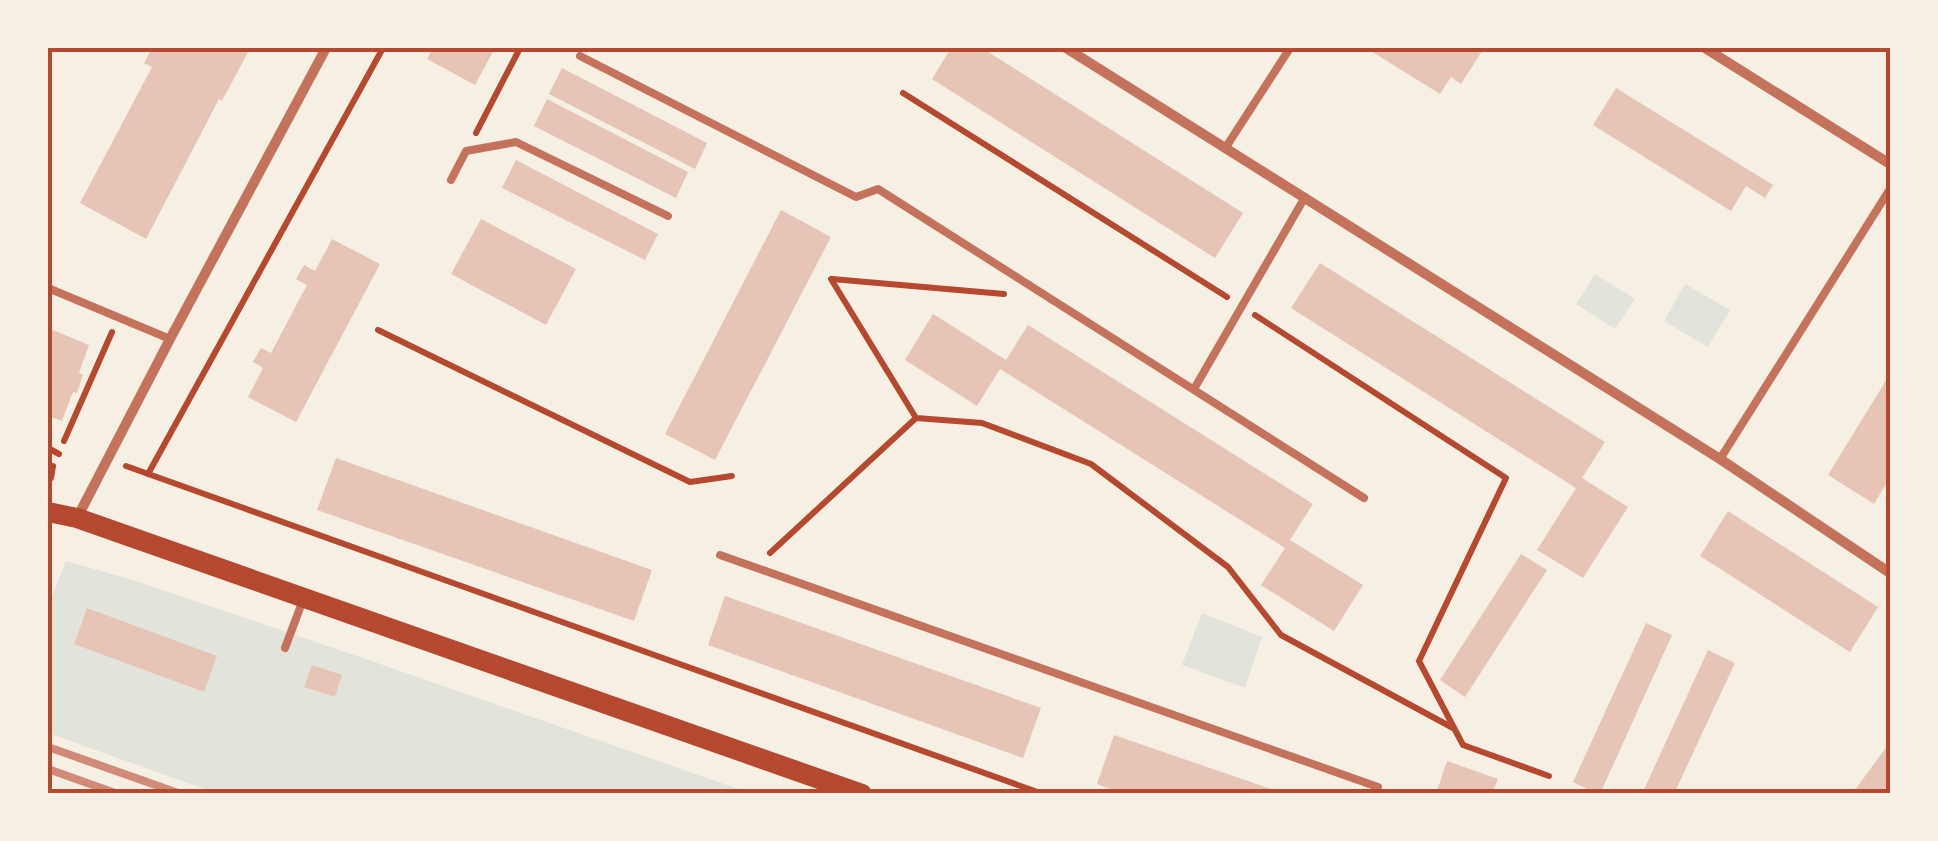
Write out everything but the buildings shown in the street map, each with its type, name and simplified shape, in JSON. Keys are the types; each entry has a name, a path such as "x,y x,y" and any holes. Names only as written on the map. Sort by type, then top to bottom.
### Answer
{"main road":[{"path":"48,512 77,518 304,596 862,794"}],"street":[{"path":"77,518 326,48"},
{"path":"1066,48 1720,459 1890,574"},
{"path":"1705,48 1890,164"}],"lane":[{"path":"1226,147 1290,48"},
{"path":"580,56 856,198 878,189 1364,498"},
{"path":"451,180 466,152 516,142 668,216"},
{"path":"1720,459 1890,189"},
{"path":"1194,389 1305,198"},
{"path":"48,288 170,339"},
{"path":"720,555 1378,787"},
{"path":"285,648 304,596"}],"path":[{"path":"148,474 383,48"},
{"path":"466,152 520,48"},
{"path":"902,93 1506,478 1419,660 1463,745 1549,776"},
{"path":"916,418 831,278 1050,298"},
{"path":"64,441 118,318"},
{"path":"378,330 690,482 732,476"},
{"path":"755,568 916,418 982,423 1090,464 1228,567 1281,635 1454,728"},
{"path":"48,448 59,454"},
{"path":"51,478 53,466"},
{"path":"126,466 1043,794"}],"shaded area":[{"path":"1595,274 1635,299 1615,329 1576,304"},
{"path":"1685,284 1730,310 1708,347 1664,321"},
{"path":"66,561 133,580 750,793 215,793 48,733 48,606"},
{"path":"1202,613 1262,637 1245,688 1182,665"}],"railway":[{"path":"48,747 181,794"},
{"path":"48,769 118,794"}]}
